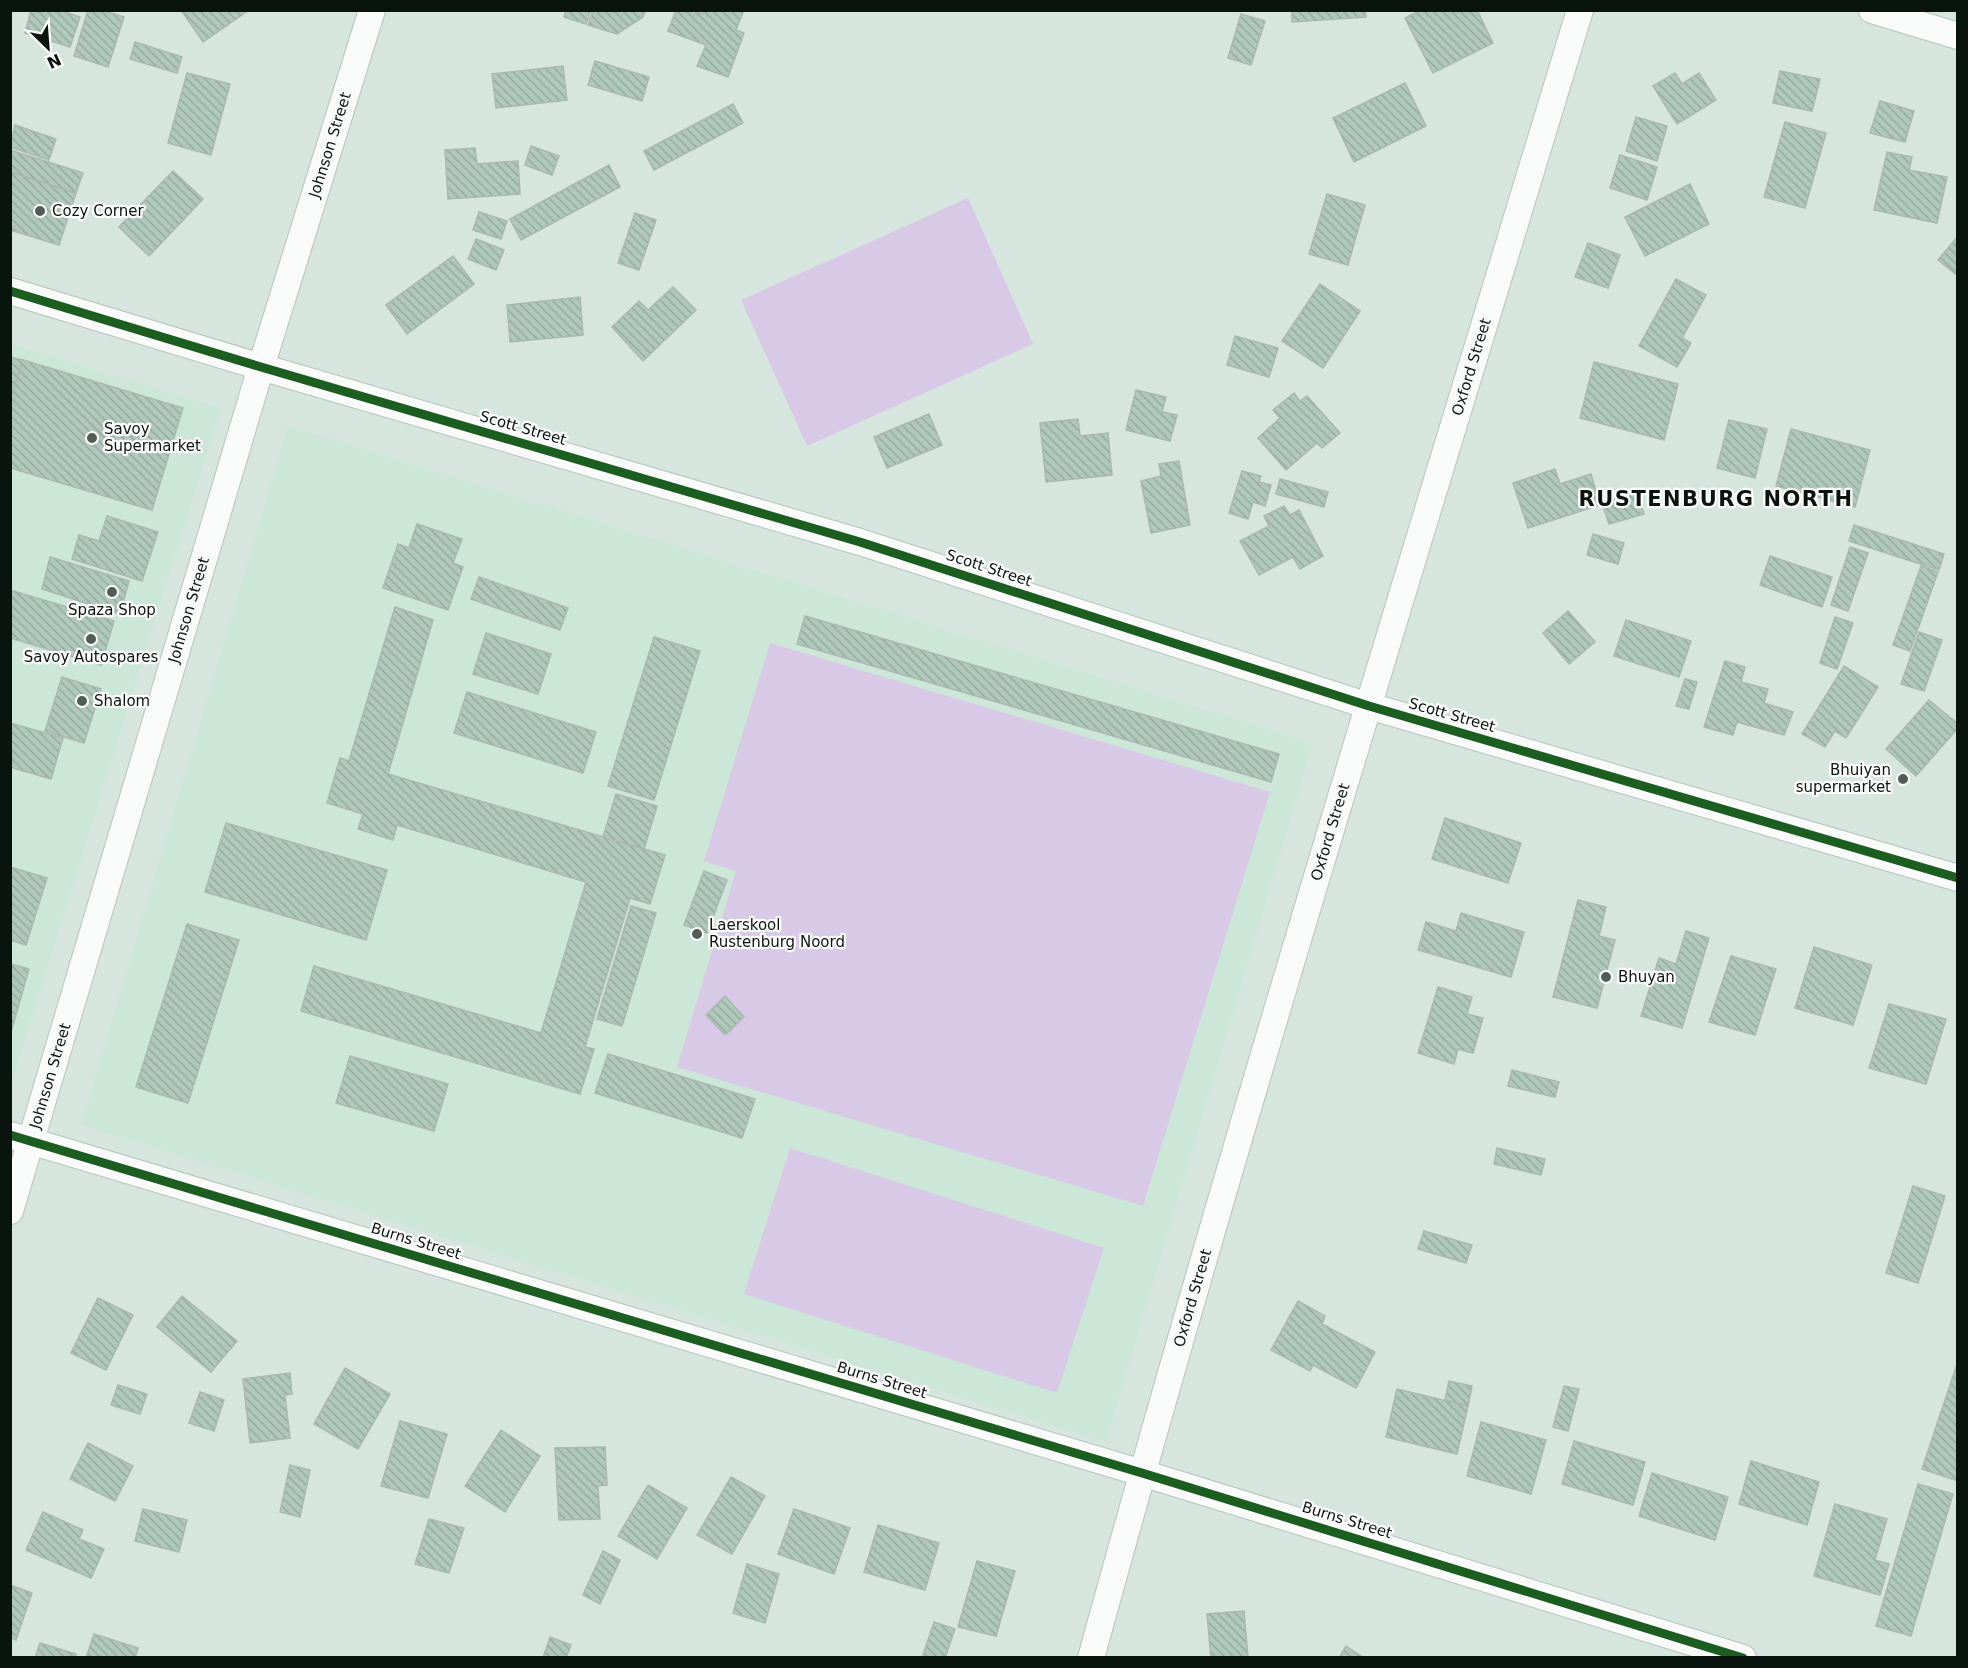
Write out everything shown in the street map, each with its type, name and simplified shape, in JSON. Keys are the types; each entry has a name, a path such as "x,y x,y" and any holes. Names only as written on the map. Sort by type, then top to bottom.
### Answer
{"street":[{"name":"Johnson Street","path":"10,1210 22,1139 372,10"},
{"name":"Oxford Street","path":"1091,1658 1142,1473 1369,706 1580,10"},
{"path":"1872,10 1958,36"},
{"name":"Scott Street","path":"10,291 261,367 860,542 1369,706 1958,878"},
{"name":"Burns Street","path":"22,1139 1142,1473 1743,1658"}],"shaded area":[{"path":"968,198 1033,344 807,446 741,300"},
{"path":"11,344 221,408 11,1085"},
{"name":"Laerskool Rustenburg Noord","path":"288,426 1313,743 1106,1442 81,1125"},
{"path":"770,643 1270,792 1143,1206 677,1067 736,871 704,861"},
{"path":"790,1148 1104,1248 1057,1393 744,1294"}],"building":[{"path":"31,10 59,10 80,17 70,47 25,33"},
{"path":"88,10 101,10 124,17 108,67 74,56"},
{"path":"181,10 249,10 203,42"},
{"path":"566,10 591,10 586,24 564,17"},
{"path":"593,10 645,10 643,17 617,34 588,25"},
{"path":"676,10 692,10 702,14 703,10 744,10 736,30 744,33 728,77 697,66 706,45 668,31"},
{"path":"1292,10 1365,10 1366,17 1292,22"},
{"path":"1421,10 1477,10 1493,43 1433,73 1405,18"},
{"path":"1241,14 1265,21 1251,65 1228,58"},
{"path":"135,42 182,57 177,73 130,59"},
{"path":"595,61 649,77 642,101 588,85"},
{"path":"563,66 567,100 496,108 492,74"},
{"path":"1780,71 1820,79 1812,111 1773,103"},
{"path":"187,73 230,84 211,155 168,143"},
{"path":"1675,73 1682,84 1699,73 1716,100 1677,124 1653,86"},
{"path":"1405,83 1426,126 1354,162 1333,118"},
{"path":"1880,101 1914,111 1905,142 1870,133"},
{"path":"733,104 743,123 654,170 644,151"},
{"path":"1636,117 1667,126 1657,161 1626,151"},
{"path":"1785,122 1826,133 1805,208 1764,197"},
{"path":"15,125 56,139 49,160 10,147"},
{"path":"531,146 559,156 552,175 525,165"},
{"path":"475,148 477,164 518,161 520,194 448,199 445,150"},
{"path":"10,150 83,173 76,193 10,172"},
{"path":"1887,152 1912,157 1909,170 1947,177 1937,223 1874,210"},
{"path":"1620,155 1657,167 1647,200 1610,188"},
{"path":"609,165 620,187 521,240 510,219"},
{"path":"173,171 203,199 149,256 119,227"},
{"name":"Cozy Corner","path":"10,172 76,193 59,245 10,230"},
{"path":"1690,184 1709,224 1645,256 1625,217"},
{"path":"1327,194 1365,205 1348,265 1309,254"},
{"path":"479,212 507,221 501,239 473,230"},
{"path":"635,213 656,220 639,270 618,263"},
{"path":"1958,236 1958,276 1938,260"},
{"path":"476,239 504,250 496,270 468,259"},
{"path":"1588,243 1620,255 1608,288 1575,277"},
{"path":"453,256 474,284 407,334 386,305"},
{"path":"1676,279 1706,295 1682,338 1691,343 1677,367 1639,346"},
{"path":"1320,284 1360,311 1323,368 1282,341"},
{"path":"673,287 696,310 643,361 612,327 639,301 648,310"},
{"path":"580,297 583,335 510,342 507,305"},
{"path":"1235,336 1278,348 1269,377 1227,365"},
{"path":"10,357 23,360 10,400"},
{"name":"Savoy Supermarket","path":"23,360 183,408 152,510 10,468 10,400"},
{"path":"1594,362 1678,384 1664,440 1580,418"},
{"path":"1136,390 1166,397 1162,412 1177,415 1170,441 1126,430"},
{"path":"1294,393 1300,401 1307,396 1340,433 1322,448 1317,443 1286,470 1258,438 1280,418 1273,410"},
{"path":"929,414 942,445 887,468 874,437"},
{"path":"1078,419 1080,436 1108,433 1112,475 1046,482 1040,423"},
{"path":"1729,420 1767,429 1755,478 1717,468"},
{"path":"1791,429 1870,450 1855,507 1776,486"},
{"path":"1179,461 1190,525 1151,533 1141,481 1161,476 1159,464"},
{"path":"1555,469 1560,484 1591,474 1600,505 1528,528 1513,483"},
{"path":"1242,471 1261,476 1259,482 1271,485 1265,506 1253,502 1248,519 1229,513"},
{"path":"1280,479 1328,492 1324,507 1276,494"},
{"path":"1637,493 1644,514 1609,524 1602,503"},
{"path":"1284,506 1290,515 1299,510 1323,556 1300,569 1293,557 1259,575 1240,541 1269,526 1264,516"},
{"path":"107,516 158,532 142,581 72,559 79,535 99,541"},
{"path":"417,524 462,539 453,563 463,567 448,610 383,588 398,544 409,548"},
{"path":"1854,525 1944,554 1939,570 1849,541"},
{"path":"1593,534 1624,543 1618,564 1587,555"},
{"path":"1850,547 1868,553 1848,611 1831,605"},
{"path":"1770,556 1832,577 1822,607 1760,585"},
{"path":"50,557 129,581 120,614 42,589"},
{"path":"1921,566 1938,572 1910,651 1893,645"},
{"path":"479,577 568,608 560,630 471,599"},
{"path":"10,590 114,621 101,665 10,638"},
{"path":"395,607 433,620 388,774 665,855 650,904 630,898 585,1047 594,1049 580,1094 301,1011 314,966 541,1033 586,882 397,825 393,840 358,829 363,814 327,803 340,758 349,761"},
{"path":"1568,611 1595,642 1569,664 1543,633"},
{"path":"805,616 1279,754 1271,782 797,644"},
{"path":"1835,617 1853,623 1837,669 1820,663"},
{"path":"1626,620 1691,641 1679,677 1614,656"},
{"path":"1919,632 1942,640 1924,691 1901,684"},
{"path":"486,633 551,654 538,694 473,674"},
{"path":"654,637 700,651 654,800 608,786"},
{"path":"1725,661 1745,667 1741,682 1768,689 1764,703 1793,712 1784,735 1737,722 1733,735 1704,727"},
{"path":"1844,666 1878,687 1846,738 1835,731 1825,747 1802,734"},
{"path":"62,677 101,689 84,743 45,731"},
{"path":"1685,679 1697,682 1689,709 1676,706"},
{"path":"467,692 596,732 583,773 454,733"},
{"path":"1929,700 1958,724 1958,728 1916,776 1886,749"},
{"path":"10,723 63,738 51,779 10,767"},
{"path":"616,794 657,806 644,849 603,837"},
{"path":"1445,818 1521,843 1508,883 1432,859"},
{"path":"226,823 387,870 366,940 205,892"},
{"path":"10,867 47,878 26,945 10,940"},
{"path":"704,871 727,880 707,933 684,925"},
{"path":"1578,900 1606,907 1599,936 1615,940 1597,1008 1553,997"},
{"path":"631,906 656,913 622,1026 597,1019"},
{"path":"1461,913 1524,932 1511,977 1418,950 1426,922 1456,931"},
{"path":"187,924 239,940 188,1103 136,1087"},
{"path":"1686,931 1709,938 1682,1028 1641,1016 1659,958 1676,964"},
{"path":"1814,947 1872,965 1853,1025 1795,1008"},
{"path":"1731,956 1776,969 1755,1035 1709,1022"},
{"path":"10,964 29,969 10,1036"},
{"path":"1438,987 1472,997 1467,1014 1483,1018 1473,1053 1458,1049 1454,1064 1418,1053"},
{"path":"725,996 744,1017 725,1035 706,1015"},
{"path":"1889,1004 1946,1019 1926,1084 1869,1068"},
{"path":"608,1054 755,1099 742,1138 595,1093"},
{"path":"350,1056 448,1084 434,1131 336,1103"},
{"path":"1512,1070 1559,1082 1555,1097 1508,1086"},
{"path":"1497,1148 1545,1159 1541,1175 1494,1164"},
{"path":"1913,1186 1945,1196 1918,1283 1886,1273"},
{"path":"1424,1231 1472,1245 1466,1263 1418,1249"},
{"path":"182,1296 237,1341 211,1372 157,1327"},
{"path":"98,1298 133,1315 106,1370 71,1353"},
{"path":"1298,1301 1325,1316 1322,1324 1375,1352 1356,1388 1313,1365 1310,1371 1271,1350"},
{"path":"1958,1361 1958,1481 1922,1469"},
{"path":"345,1368 390,1394 358,1449 314,1424"},
{"path":"290,1373 292,1394 285,1395 290,1438 250,1443 243,1379"},
{"path":"1449,1381 1472,1386 1468,1406 1445,1400"},
{"path":"118,1385 147,1394 140,1414 111,1405"},
{"path":"1564,1386 1579,1389 1568,1431 1553,1427"},
{"path":"1397,1389 1468,1406 1457,1454 1386,1437"},
{"path":"200,1392 224,1400 214,1431 189,1423"},
{"path":"400,1421 447,1434 428,1498 381,1486"},
{"path":"1481,1422 1546,1440 1531,1494 1467,1476"},
{"path":"501,1430 540,1456 505,1512 465,1486"},
{"path":"1574,1441 1645,1462 1633,1505 1562,1484"},
{"path":"88,1443 133,1466 115,1501 70,1479"},
{"path":"605,1447 607,1485 598,1486 600,1519 559,1520 555,1448"},
{"path":"1751,1461 1819,1482 1807,1525 1739,1504"},
{"path":"290,1465 310,1470 300,1517 280,1512"},
{"path":"1652,1473 1728,1497 1715,1540 1639,1516"},
{"path":"731,1477 765,1496 732,1554 697,1535"},
{"path":"1918,1484 1953,1494 1911,1636 1876,1626"},
{"path":"648,1485 687,1508 657,1559 618,1536"},
{"path":"1835,1504 1887,1519 1875,1560 1889,1564 1880,1595 1814,1576"},
{"path":"143,1509 187,1520 179,1552 135,1541"},
{"path":"794,1509 850,1528 834,1574 778,1554"},
{"path":"43,1512 83,1530 79,1539 104,1549 91,1578 26,1550"},
{"path":"429,1519 464,1528 449,1573 415,1564"},
{"path":"878,1525 939,1543 925,1590 864,1572"},
{"path":"603,1551 620,1560 600,1604 583,1595"},
{"path":"977,1561 1015,1571 996,1636 958,1627"},
{"path":"747,1564 779,1574 765,1623 733,1613"},
{"path":"10,1585 32,1593 16,1640 10,1637"},
{"path":"1244,1611 1248,1658 1211,1658 1207,1614"},
{"path":"934,1622 955,1629 945,1658 922,1658"},
{"path":"94,1634 138,1648 135,1658 86,1658"},
{"path":"550,1637 571,1645 566,1658 543,1658"},
{"path":"40,1643 76,1654 75,1658 35,1658"},
{"path":"1346,1646 1364,1658 1339,1658"}],"cycle path":[{"path":"10,291 261,367 860,542 1369,706 1958,878"},
{"path":"10,1135 1142,1473 1743,1658"}],"place":[{"name":"Cozy Corner","path":"40,211"},
{"name":"Savoy Supermarket","path":"92,438"},
{"name":"Spaza Shop","path":"112,592"},
{"name":"Savoy Autospares","path":"91,639"},
{"name":"Shalom","path":"82,701"},
{"name":"Bhuiyan supermarket","path":"1903,779"},
{"name":"Laerskool Rustenburg Noord","path":"697,934"},
{"name":"Bhuyan","path":"1606,977"}],"district":[{"name":"RUSTENBURG NORTH","path":"1716,499"}]}
